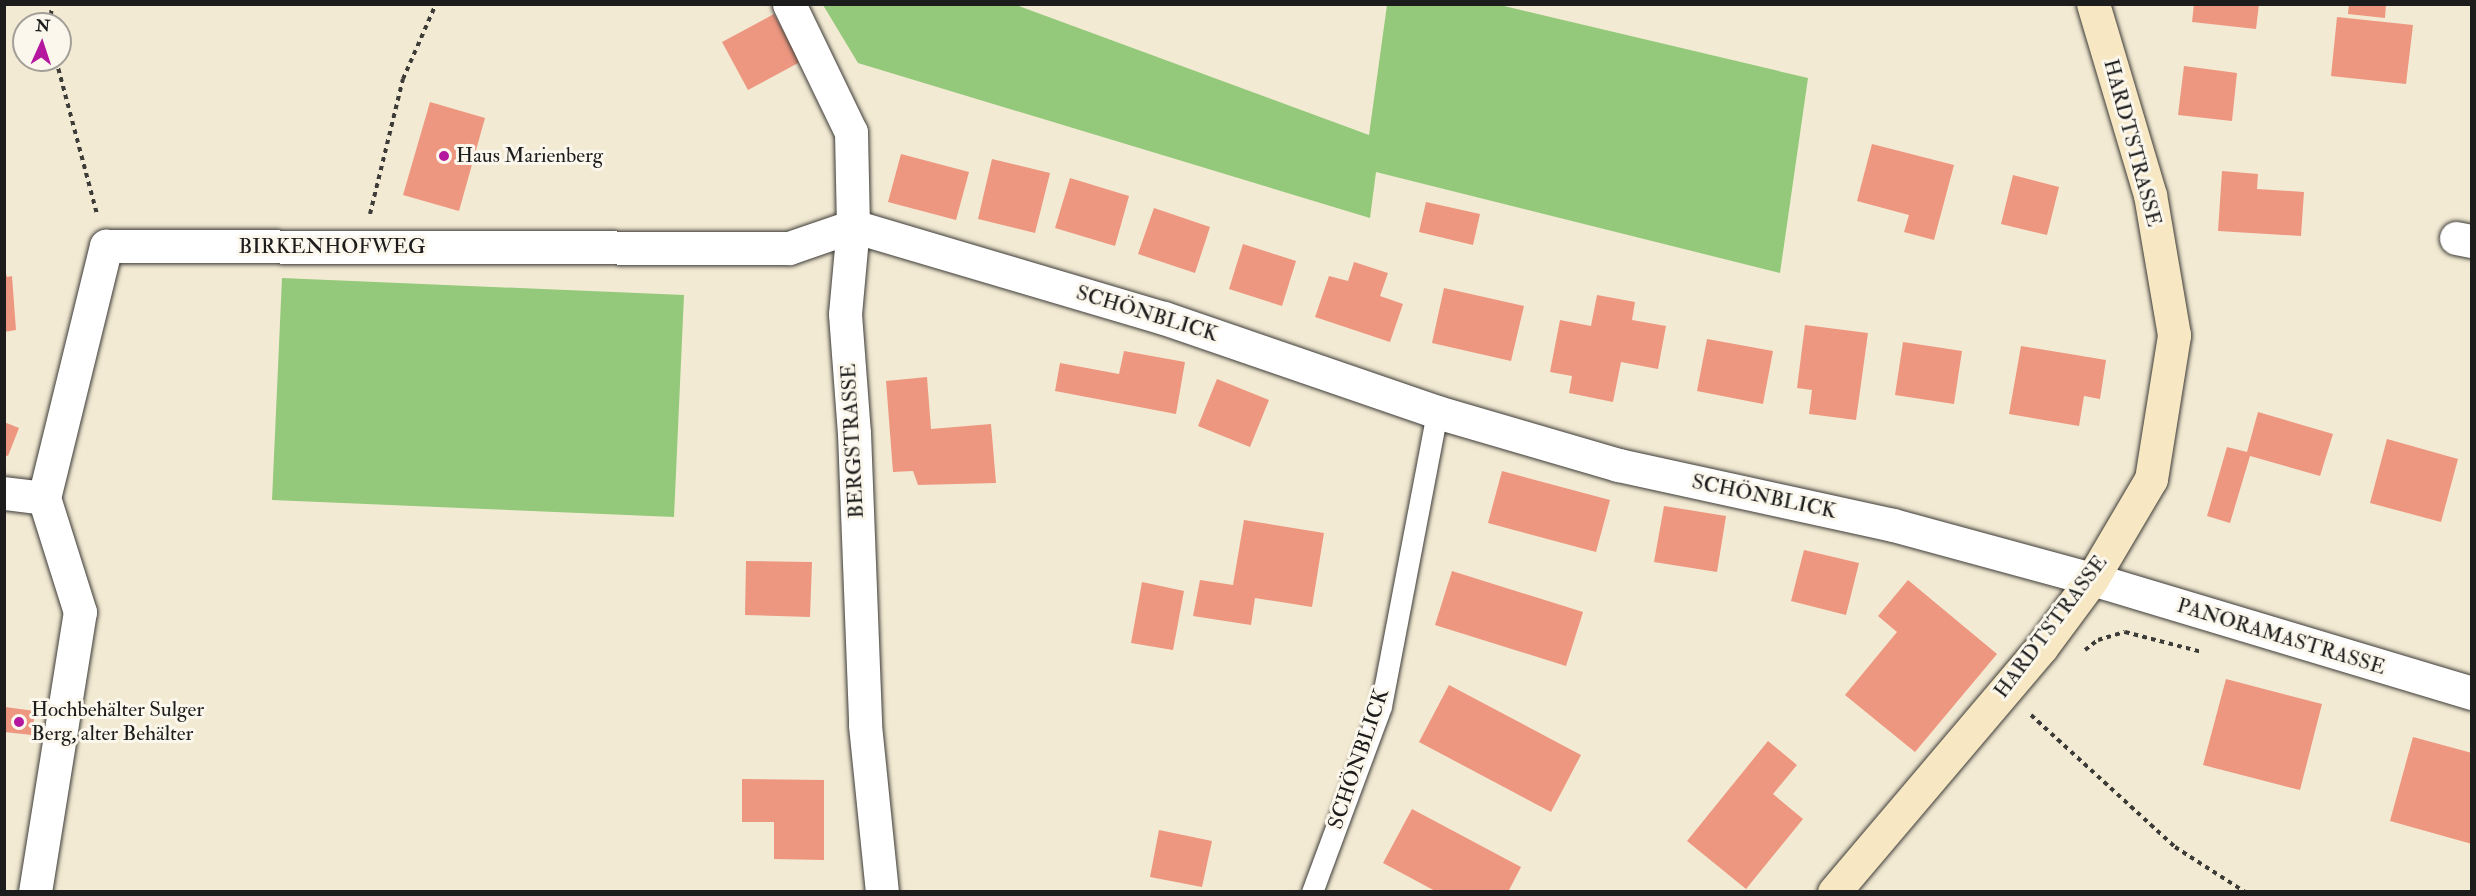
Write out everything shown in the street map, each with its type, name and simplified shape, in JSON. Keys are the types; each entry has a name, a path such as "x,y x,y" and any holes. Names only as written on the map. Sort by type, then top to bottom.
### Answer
{"main road":[{"name":"HARDTSTRASSE","path":"1834,891 2041,648 2092,579 2151,478 2174,335 2150,195 2093,4"}],"street":[{"name":"BERGSTRASSE","path":"789,4 851,132 853,226 845,314 854,433 865,725 882,891"},
{"name":"BIRKENHOFWEG","path":"106,246 789,248 853,226"},
{"name":"SCHÖNBLICK","path":"853,226 1164,318 1437,412 1617,465 1893,525 2092,579"},
{"path":"35,891 80,612 44,498 106,246"},
{"path":"4,493 44,498"},
{"name":"PANORAMASTRASSE","path":"2092,579 2472,693"}],"lane":[{"name":"SCHÖNBLICK","path":"1312,891 1381,706 1437,412"}],"path":[{"path":"361,247 403,79 436,4"},
{"path":"59,72 106,246"},
{"path":"2041,648 2066,666 2098,640 2125,632 2205,652"},
{"path":"2035,705 2028,713 2175,847 2245,891"}],"green space":[{"path":"823,5 1016,5 1369,135 1387,5 1500,5 1808,78 1780,273 1376,172 1370,218 858,63"},
{"path":"282,278 684,295 674,517 272,500"}],"building":[{"path":"2194,4 2259,4 2256,29 2192,22"},
{"path":"2349,4 2386,4 2385,18 2348,14"},
{"path":"774,14 800,62 748,90 722,42"},
{"path":"2337,17 2413,25 2406,84 2331,76"},
{"path":"2184,66 2237,73 2232,121 2178,115"},
{"name":"Haus Marienberg","path":"430,102 485,118 459,211 403,195"},
{"path":"1872,144 1954,165 1934,240 1904,232 1909,215 1857,201"},
{"path":"901,154 969,172 956,220 888,202"},
{"path":"992,159 1050,173 1035,233 978,219"},
{"path":"2222,171 2258,174 2257,189 2304,192 2301,236 2218,231"},
{"path":"2013,175 2059,187 2047,235 2001,224"},
{"path":"1070,178 1129,196 1115,246 1055,228"},
{"path":"1426,202 1480,214 1473,245 1419,232"},
{"path":"1154,208 1210,227 1195,273 1138,254"},
{"path":"1243,244 1296,261 1282,306 1229,289"},
{"path":"1354,262 1388,273 1380,296 1403,304 1390,342 1315,317 1329,276 1348,281"},
{"path":"4,267 7,277 12,276 16,330 4,332"},
{"path":"1444,288 1524,306 1511,361 1432,343"},
{"path":"1597,295 1635,302 1632,320 1666,326 1658,369 1621,362 1613,402 1569,393 1572,376 1550,372 1560,320 1591,326"},
{"path":"1805,325 1868,333 1856,420 1809,414 1812,390 1797,388"},
{"path":"1707,339 1773,351 1763,404 1697,391"},
{"path":"1903,342 1962,351 1954,404 1895,395"},
{"path":"2021,346 2106,360 2100,399 2084,396 2079,426 2009,414"},
{"path":"1124,351 1185,362 1176,414 1055,391 1060,363 1119,374"},
{"path":"927,377 931,429 991,424 996,483 918,485 913,471 893,472 886,381"},
{"path":"1217,379 1269,400 1250,447 1198,426"},
{"path":"2258,412 2333,434 2320,476 2250,456 2230,523 2207,516 2227,447 2247,452"},
{"path":"4,422 19,428 8,456 4,455"},
{"path":"2387,439 2458,459 2441,522 2370,503"},
{"path":"1502,471 1610,500 1596,552 1488,523"},
{"path":"1664,506 1726,516 1717,572 1654,562"},
{"path":"1244,520 1324,533 1312,607 1255,598 1251,625 1193,616 1200,580 1233,585"},
{"path":"1804,550 1859,563 1846,615 1791,601"},
{"path":"746,561 812,562 810,617 745,615"},
{"path":"1452,571 1583,612 1566,666 1435,625"},
{"path":"1908,580 1997,654 1915,752 1845,695 1897,632 1878,616"},
{"path":"1142,582 1184,591 1173,650 1131,643"},
{"path":"2226,679 2322,704 2300,790 2203,765"},
{"path":"1449,685 1581,755 1551,812 1419,742"},
{"name":"Hochbehälter Sulger Berg, alter Behälter","path":"5,707 35,711 32,735 4,732"},
{"path":"2413,737 2472,753 2472,844 2390,821"},
{"path":"1768,741 1797,765 1773,794 1803,819 1746,889 1687,841"},
{"path":"742,779 824,780 824,860 774,859 774,822 742,822"},
{"path":"1412,809 1521,867 1508,892 1437,892 1383,863"},
{"path":"1159,830 1212,841 1202,887 1150,877"}],"place":[{"name":"Haus Marienberg","path":"444,156"},
{"name":"Hochbehälter Sulger Berg, alter Behälter","path":"19,722"}]}
